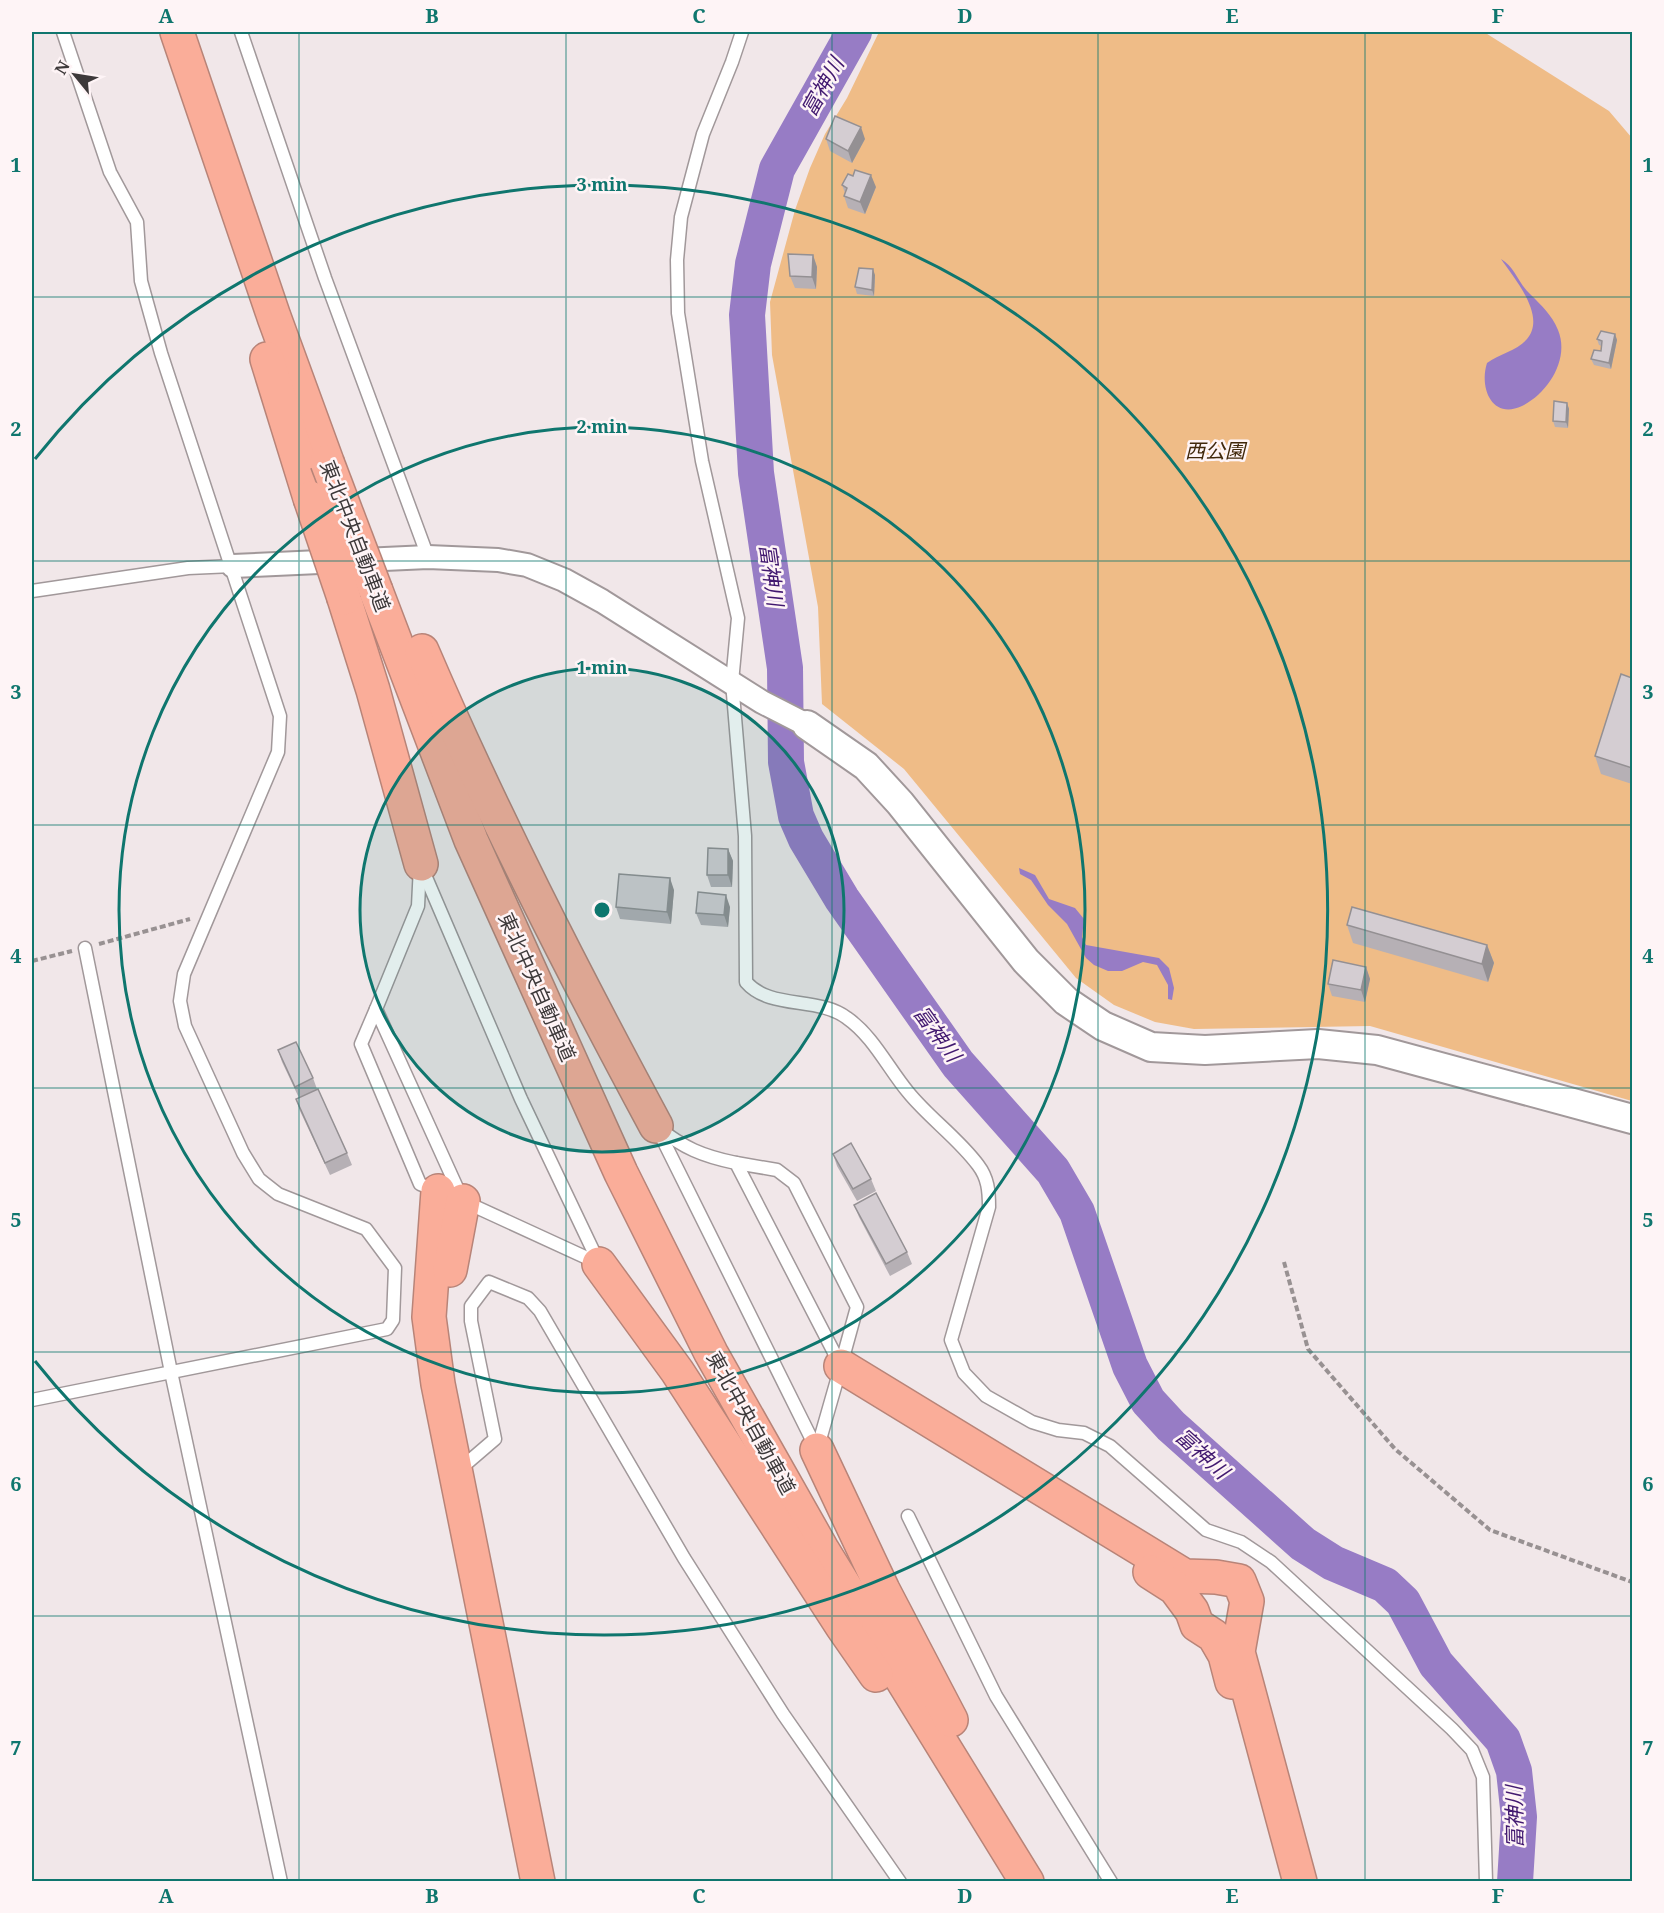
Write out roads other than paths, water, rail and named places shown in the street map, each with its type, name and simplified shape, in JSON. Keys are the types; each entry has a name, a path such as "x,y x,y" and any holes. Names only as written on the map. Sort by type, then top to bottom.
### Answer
{"highway":[{"name":"東北中央自動車道","path":"177,32 274,317 385,588 471,840 621,1173 706,1342 823,1551 1025,1881"},
{"path":"216,143 235,254 310,498 373,690 421,864"},
{"path":"385,588 518,865 656,1126"},
{"path":"451,1196 442,1310 453,1388 550,1881"},
{"path":"451,1196 429,1317 438,1384 538,1881"},
{"path":"599,1264 677,1371 842,1626 1025,1881"},
{"path":"838,1374 1175,1588 1192,1611 1197,1625 1214,1636 1225,1655 1278,1844 1294,1881"},
{"path":"838,1374 1185,1576 1216,1577 1239,1581 1247,1601 1238,1652 1300,1881"},
{"path":"817,1450 883,1590 958,1733 1051,1881"}],"street":[{"path":"233,566 428,557 498,560 527,565 564,580 762,702 807,725 866,766 900,803 1026,961 1066,1001 1103,1026 1151,1047 1206,1050 1318,1044 1377,1050 1632,1119"}],"lane":[{"path":"32,1400 387,1329 393,1320 395,1268 366,1229 278,1194 259,1179 243,1153 190,1037 180,1001 184,974 278,752 280,716 233,566 161,353 141,281 137,222 110,172 63,32"},
{"path":"240,32 325,278 428,557"},
{"path":"741,32 732,62 703,134 681,218 676,260 678,313 700,450 738,618 732,682 745,836 746,982 756,994 817,1006 846,1017 865,1035 909,1093 978,1165 989,1185 989,1208 951,1340 964,1373 986,1396 1032,1422 1058,1430 1084,1433 1110,1446 1206,1530 1241,1542 1271,1562 1452,1729 1472,1750 1484,1777 1486,1881"},
{"path":"32,591 188,568 233,566"},
{"path":"421,864 418,906 361,1044 420,1184 599,1264"},
{"path":"421,864 520,1099 599,1264"},
{"path":"85,948 171,1372 281,1881"},
{"path":"376,1009 451,1196"},
{"path":"656,1126 680,1145 705,1156 777,1170 794,1183 857,1307 817,1450"},
{"path":"656,1126 817,1450"},
{"path":"736,1163 838,1374"},
{"path":"467,1462 495,1438 471,1322 471,1306 489,1282 528,1298 540,1311 690,1568 783,1714 900,1881"},
{"path":"908,1516 996,1696 1111,1881"}],"waterway":[{"name":"富神川","path":"854,32 777,169 753,264 747,315 756,473 785,668 786,762 796,816 806,839 842,899 958,1064 1053,1171 1077,1212 1130,1366 1148,1401 1171,1426 1303,1544 1333,1563 1385,1585 1403,1602 1436,1664 1503,1740 1514,1771 1519,1817 1515,1882"}],"park label":[{"name":"西公園","path":"1215,451"}]}
